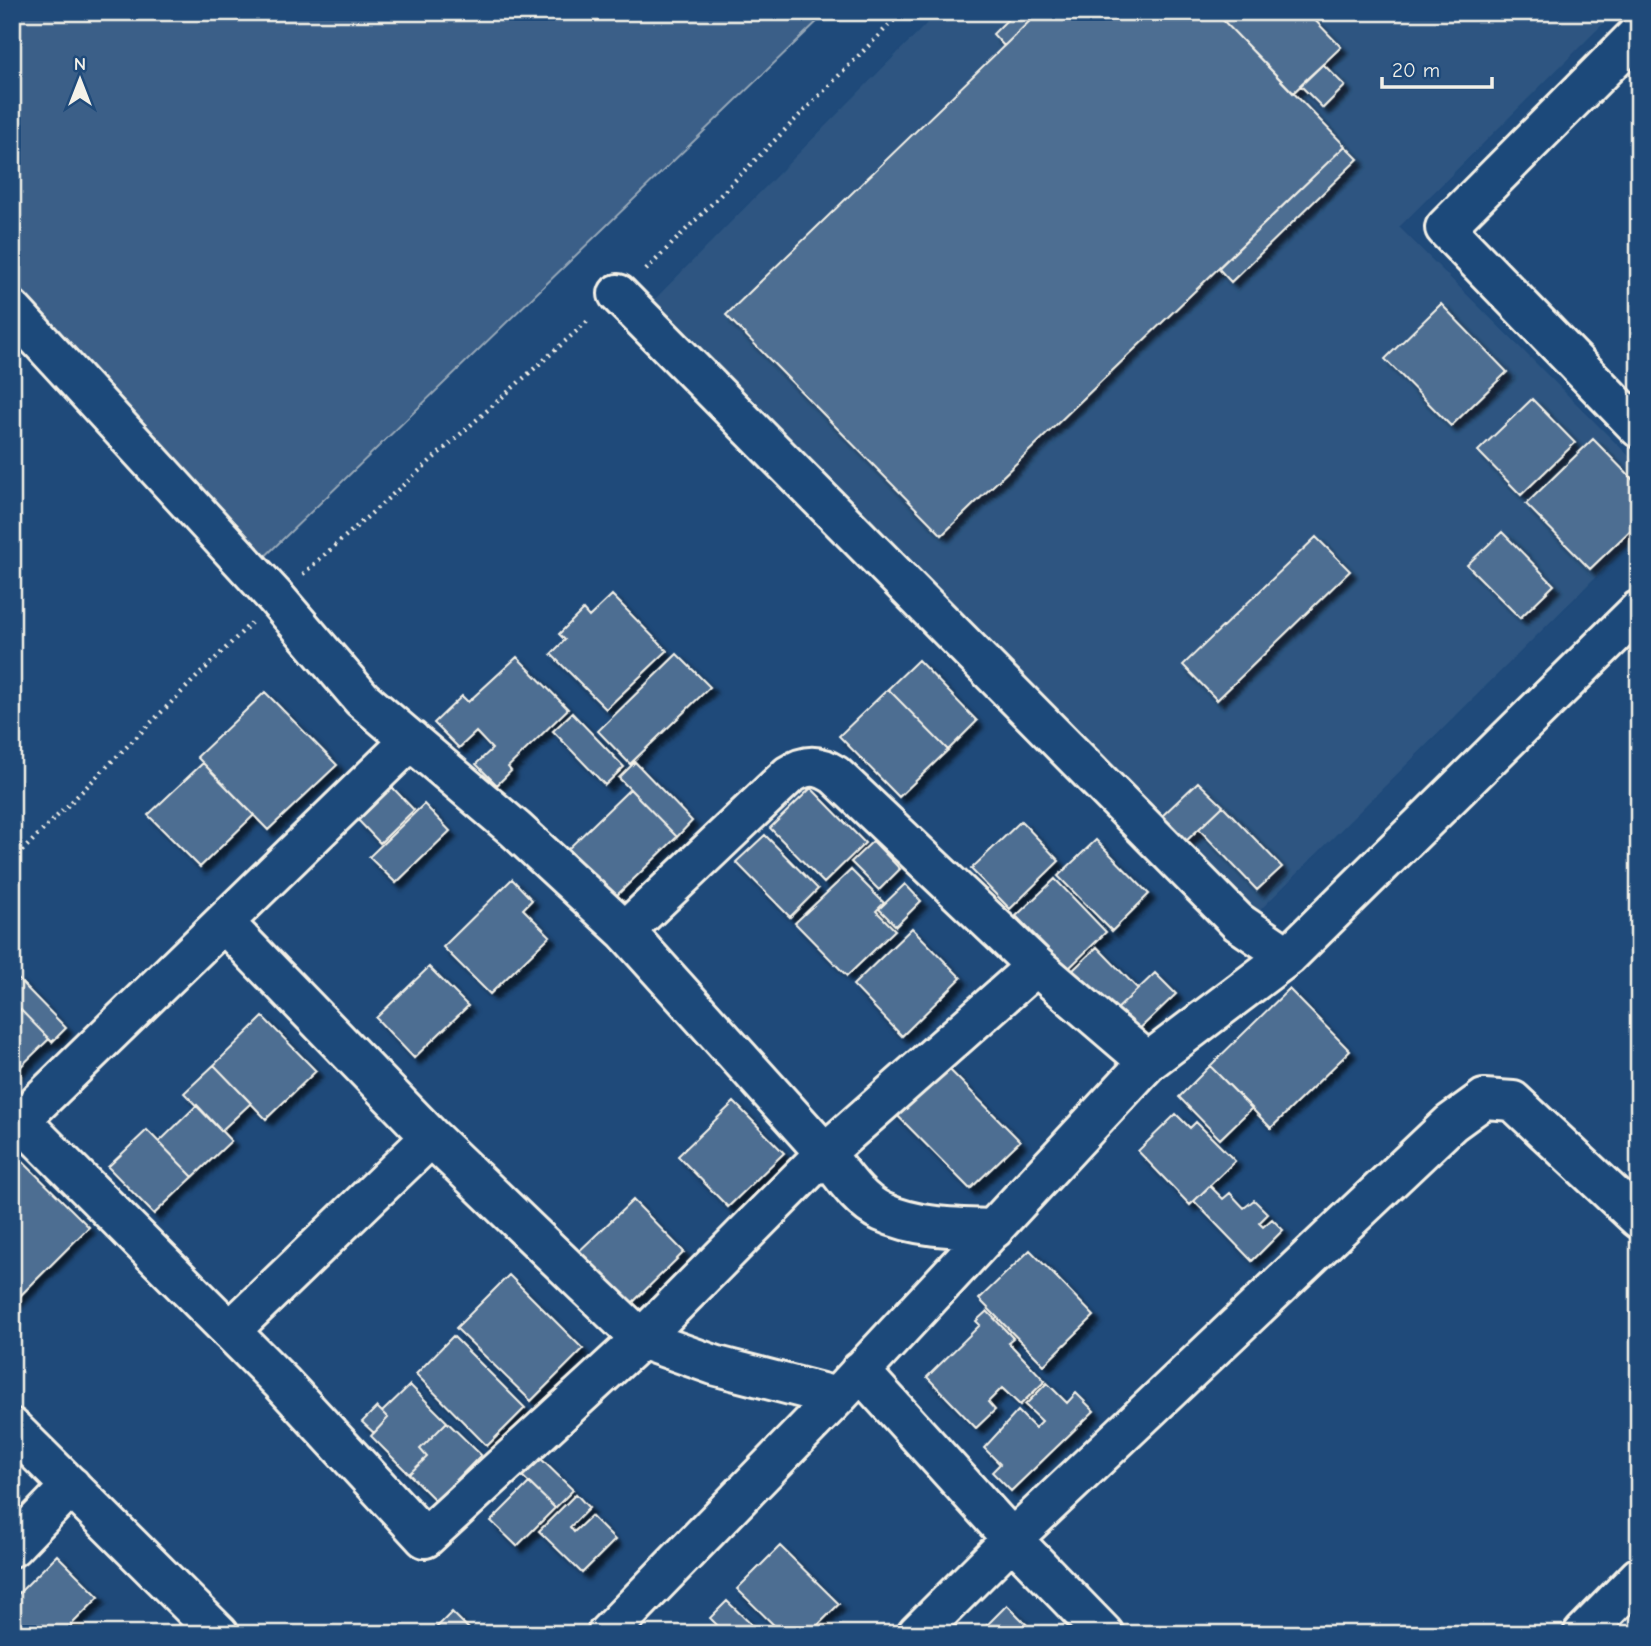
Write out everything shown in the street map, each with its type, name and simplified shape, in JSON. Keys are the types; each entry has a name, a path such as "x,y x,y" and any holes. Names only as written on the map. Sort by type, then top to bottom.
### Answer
{"street":[{"path":"1639,33 1445,228 1639,428"},
{"path":"618,294 1238,922 1288,956"},
{"path":"12,310 276,598 362,699 515,830 625,931 825,1153 852,1187 881,1211 940,1228 994,1229"},
{"path":"607,1634 849,1384 1148,1062 1288,956 1639,610"},
{"path":"411,740 225,924 16,1124 230,1331 425,1538 641,1339 825,1153 1036,965"},
{"path":"625,931 789,775 802,767 820,765 835,775 1036,965 1148,1062"},
{"path":"225,924 431,1137 641,1339 718,1366 849,1384 1012,1539 1104,1634"},
{"path":"917,1634 1012,1539 1451,1123 1484,1099 1513,1101 1639,1219"},
{"path":"230,1331 431,1137"},
{"path":"12,1427 219,1634"},
{"path":"12,1547 71,1486"},
{"path":"1583,1634 1639,1577"}],"path":[{"path":"12,861 276,598 618,294 902,12"}],"shaded area":[{"path":"12,12 827,12 251,570 12,303"},
{"path":"938,12 1615,12 1399,227 1639,466 1639,534 1254,916 650,304"}],"building":[{"path":"1015,12 1039,12 1004,46 993,34"},
{"path":"1039,12 1215,12 1345,146 942,535 726,315"},
{"path":"1215,12 1307,12 1341,47 1293,93"},
{"path":"1323,64 1345,86 1323,108 1300,85"},
{"path":"1345,146 1358,159 1231,282 1218,268"},
{"path":"1441,304 1507,372 1451,426 1385,359"},
{"path":"1532,399 1575,443 1521,495 1478,451"},
{"path":"1593,439 1639,486 1639,522 1590,569 1526,504"},
{"path":"1502,532 1554,585 1520,618 1467,565"},
{"path":"1316,537 1350,571 1217,700 1183,665"},
{"path":"612,595 667,651 606,709 551,654 565,640 559,634 583,610 589,617"},
{"path":"677,654 710,687 630,764 598,731"},
{"path":"517,657 568,709 508,767 511,771 497,785 476,764 492,749 476,732 459,748 434,723 462,696 468,702"},
{"path":"918,660 977,721 948,750 888,689"},
{"path":"888,689 948,750 899,797 839,736"},
{"path":"265,692 337,765 268,830 197,757"},
{"path":"572,713 624,767 605,785 553,731"},
{"path":"635,762 692,821 677,837 619,778"},
{"path":"203,763 254,815 200,867 148,815"},
{"path":"1198,782 1223,806 1185,842 1161,817"},
{"path":"392,787 414,810 380,843 358,820"},
{"path":"811,788 865,843 824,883 770,828"},
{"path":"630,789 677,837 615,897 568,849"},
{"path":"424,804 450,831 396,883 369,857"},
{"path":"1223,806 1282,867 1257,890 1199,829"},
{"path":"1021,821 1059,861 1010,909 971,869"},
{"path":"765,835 818,889 790,917 736,862"},
{"path":"1096,840 1149,894 1112,931 1058,876"},
{"path":"873,841 900,869 879,890 851,862"},
{"path":"851,870 884,903 876,911 895,930 847,976 795,923"},
{"path":"512,879 532,900 523,909 550,936 490,994 443,947"},
{"path":"1055,879 1106,932 1068,969 1016,916"},
{"path":"905,884 921,901 896,926 879,909"},
{"path":"912,928 961,978 902,1036 853,985"},
{"path":"1097,947 1138,989 1111,1015 1070,973"},
{"path":"429,967 468,1006 414,1058 376,1018"},
{"path":"1155,973 1176,994 1132,1036 1111,1015"},
{"path":"17,978 66,1028 52,1042 12,1001 12,983"},
{"path":"1289,989 1350,1051 1271,1128 1210,1066"},
{"path":"12,1001 49,1039 12,1075"},
{"path":"263,1017 316,1071 266,1119 214,1065"},
{"path":"941,1061 1020,1141 970,1189 891,1109"},
{"path":"214,1065 251,1103 221,1131 184,1093"},
{"path":"1210,1066 1252,1108 1220,1139 1179,1097"},
{"path":"734,1102 784,1153 728,1207 678,1156"},
{"path":"197,1105 231,1141 193,1177 159,1142"},
{"path":"1176,1114 1190,1128 1196,1122 1235,1161 1190,1205 1138,1151"},
{"path":"147,1130 193,1177 154,1214 108,1167"},
{"path":"12,1151 89,1227 12,1304"},
{"path":"1210,1186 1223,1199 1230,1193 1244,1208 1254,1200 1268,1214 1259,1223 1263,1227 1272,1219 1283,1230 1252,1261 1194,1201"},
{"path":"633,1200 684,1252 626,1309 574,1256"},
{"path":"1030,1250 1094,1316 1044,1365 979,1299"},
{"path":"509,1275 583,1349 531,1401 456,1328"},
{"path":"987,1311 1013,1338 1008,1342 1045,1381 1020,1405 1002,1388 988,1402 995,1410 976,1428 927,1377 980,1325 976,1321"},
{"path":"453,1336 525,1408 487,1446 416,1374"},
{"path":"1047,1383 1067,1403 1076,1393 1094,1411 1011,1491 992,1472 1000,1464 984,1448 1018,1411 1035,1428 1042,1421 1025,1405"},
{"path":"410,1385 447,1422 420,1449 427,1457 409,1474 371,1436 388,1418 382,1412"},
{"path":"377,1407 388,1418 374,1433 362,1422"},
{"path":"447,1422 481,1455 436,1501 409,1474 427,1457 420,1449"},
{"path":"535,1453 573,1490 555,1508 517,1471"},
{"path":"529,1483 555,1508 517,1546 491,1521"},
{"path":"576,1494 589,1508 570,1527 574,1532 591,1516 615,1540 582,1573 539,1531"},
{"path":"780,1546 839,1604 809,1634 783,1634 737,1589"},
{"path":"57,1555 99,1597 62,1634 12,1634 12,1600"},
{"path":"727,1601 761,1634 726,1634 710,1618"},
{"path":"1007,1605 1036,1634 978,1634"},
{"path":"452,1612 474,1634 430,1634"}]}
